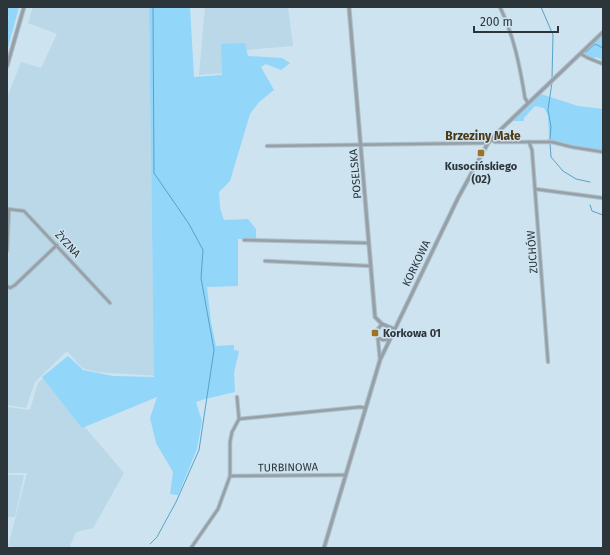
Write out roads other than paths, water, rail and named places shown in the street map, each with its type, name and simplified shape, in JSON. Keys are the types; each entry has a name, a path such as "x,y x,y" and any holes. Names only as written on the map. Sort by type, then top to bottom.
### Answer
{"street":[{"path":"7,66 24,7"},
{"name":"POSELSKA","path":"349,7 375,317 382,324"},
{"path":"500,7 510,28 525,98 528,103"},
{"name":"KORKOWA","path":"324,548 380,360 458,198 490,141 603,32"},
{"path":"581,54 603,64"},
{"path":"267,146 490,141 552,142 603,152"},
{"name":"ZUCHÓW","path":"529,142 532,150 548,362"},
{"path":"535,188 603,198"},
{"path":"7,251 8,209"},
{"name":"ŻYZNA","path":"8,209 24,211 110,303"},
{"path":"244,240 369,243"},
{"path":"7,286 10,288 15,285 57,245"},
{"path":"265,261 371,266"},
{"path":"380,360 378,328 382,324 394,329"},
{"path":"378,337 383,340 390,339"},
{"path":"191,548 218,509 230,476 230,442 232,432 239,419 237,397"},
{"path":"239,419 360,407 366,408"},
{"name":"TURBINOWA","path":"230,476 346,475"}],"waterway":[{"path":"150,544 157,537 176,502 199,450 214,350 201,278 203,250 189,224 154,173 153,7"},
{"path":"541,7 553,35 552,79"},
{"path":"586,52 595,44 603,48"},
{"path":"550,139 551,127 548,110 552,82"},
{"path":"550,143 551,157 563,171 576,179 590,182"},
{"path":"590,205 592,211 603,215"}],"place":[{"name":"Kusocińskiego (02)","path":"481,153"},
{"name":"Korkowa 01","path":"375,333"}],"district":[{"name":"Brzeziny Małe","path":"483,136"}]}
